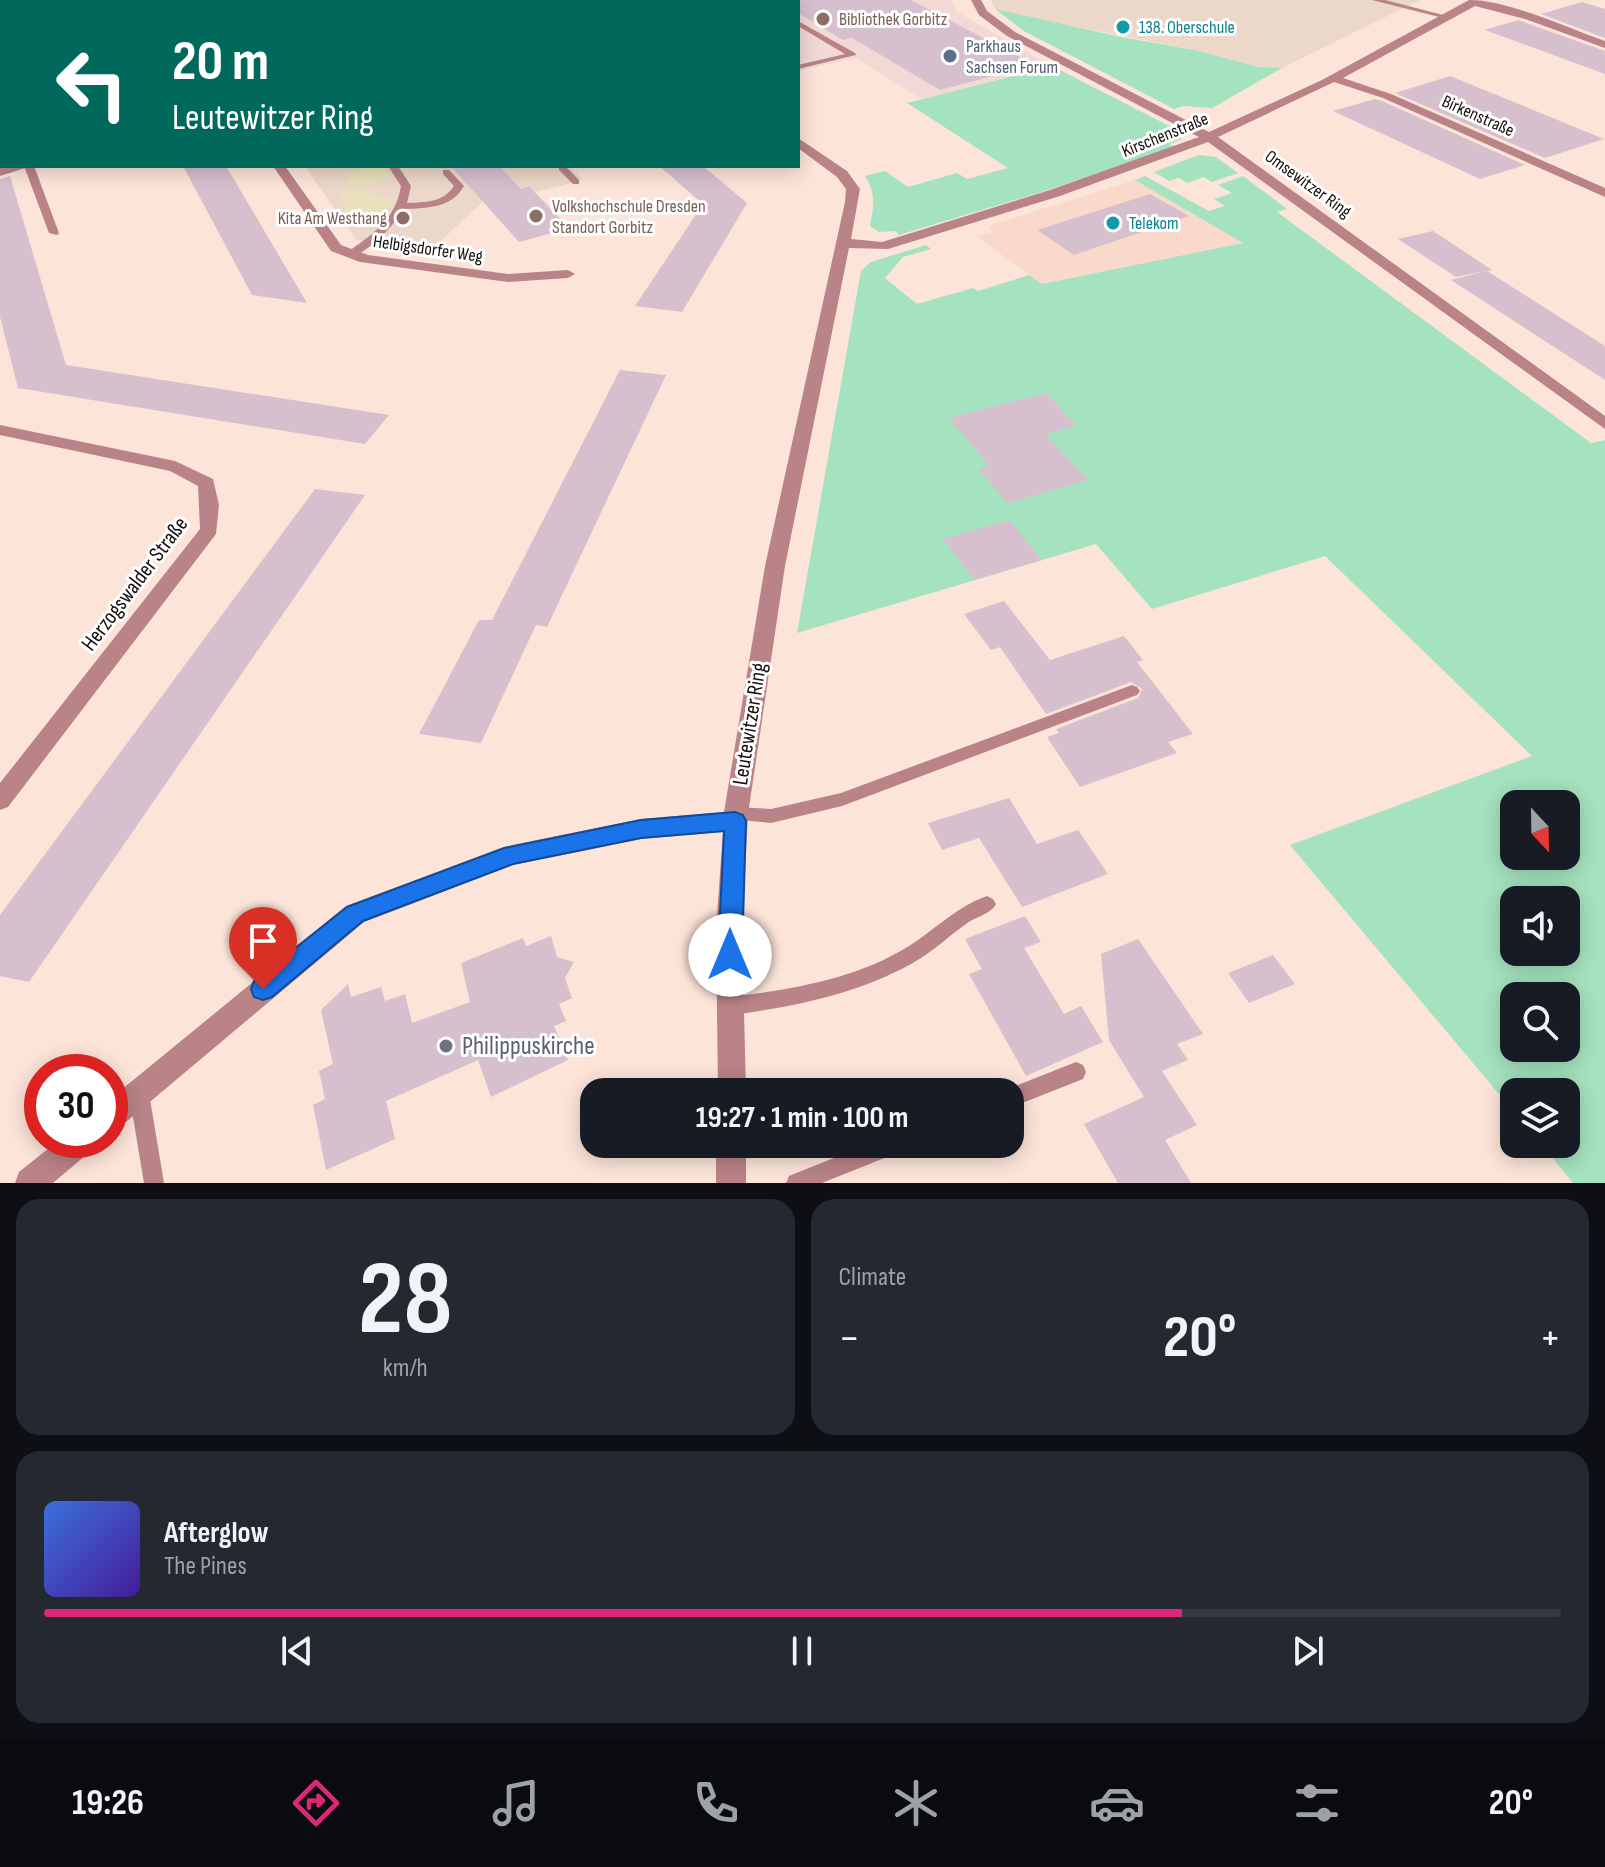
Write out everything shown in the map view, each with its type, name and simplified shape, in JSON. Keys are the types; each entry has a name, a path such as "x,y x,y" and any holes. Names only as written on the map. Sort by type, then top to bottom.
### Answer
{"street":[{"name":"Omsewitzer Ring","path":"976,0 983,13 1011,34 1209,137 1605,424"},
{"name":"Kirschenstraße","path":"846,243 883,246 1109,176 1209,137 1333,78 1475,1"},
{"path":"1475,1 1605,45"},
{"name":"Birkenstraße","path":"1333,78 1387,96 1605,193"},
{"name":"Leutewitzer Ring","path":"732,1078 729,929 735,818 775,566 846,243 853,189 842,174 800,143"},
{"name":"Helbigsdorfer Weg","path":"280,168 336,248 350,255 508,278 568,274"},
{"name":"Herzogswalder Straße","path":"0,430 175,467 207,483 210,505 209,530 0,800"},
{"path":"128,1102 355,914 512,855 641,829 735,818"},
{"path":"30,1183 60,1158"},
{"path":"731,1158 731,1183"}],"lane":[{"path":"1376,0 1447,17"},
{"path":"800,24 852,55 800,67"},
{"path":"29,168 54,233"},
{"path":"350,255 391,223 402,206 406,186 394,168"},
{"path":"562,168 576,182"},
{"path":"402,206 449,199 457,193 459,186 446,172"},
{"path":"735,818 771,816 842,799 1132,691"},
{"path":"732,1006 799,997 868,978 917,950 971,909 987,904"},
{"path":"1024,1092 1076,1072"},
{"path":"139,1093 154,1183"},
{"path":"796,1183 859,1158"}],"shaded area":[{"path":"800,0 951,0 957,12 1052,66 921,99 856,58 800,71"},
{"path":"991,0 1420,0 1282,68 1258,67 1195,50 1037,19 995,9"},
{"name":"Kita Am Westhang","path":"306,168 571,168 583,180 535,192 529,186 489,196 430,251 356,240"},
{"path":"1135,180 1244,243 1042,284 976,236 993,232 988,226"}],"green space":[{"path":"995,9 1195,50 1258,67 1282,68 1212,108 1184,106 1174,109 1024,31"},
{"path":"1052,66 1175,129 1182,136 1180,140 1169,144 1174,147 1048,190 899,235 895,231 879,232 870,226 873,200 865,176 885,171 908,187 957,173 967,179 1008,168 907,103"},
{"path":"1199,155 1216,157 1238,173 1212,182 1204,177 1187,183 1179,178 1169,181 1154,172"},
{"path":"1145,176 1209,211 1225,206 1214,199 1232,193 1218,185 1243,176 1287,209 1277,212 1591,443 1605,440 1605,1183 1573,1183 1552,1158 1580,1158 1580,1078 1500,1078 1500,1095 1290,845 1532,756 1325,556 1152,609 1096,544 797,633 861,271 871,262 926,245 931,249 903,257 885,278 917,304 973,288 978,291 1029,275 1042,284 1243,243 1135,180"}],"sand":[{"path":"362,168 383,168 391,175 370,186 358,186 346,182 348,173"},
{"path":"362,188 370,194 390,198 392,205 369,216 344,210 346,202 338,198 339,194"}],"building":[{"path":"800,0 911,0 1035,65 940,90 852,38 843,40 800,14"},
{"path":"1582,2 1605,9 1605,38 1541,14"},
{"path":"1518,20 1605,51 1605,74 1485,30"},
{"path":"1450,76 1604,139 1545,158 1395,93"},
{"path":"1375,99 1525,165 1480,179 1333,111"},
{"path":"184,168 227,168 307,303 252,295"},
{"name":"Volkshochschule Dresden Standort Gorbitz","path":"453,168 501,168 521,189 529,186 566,225 548,229 552,233 519,242"},
{"path":"661,168 705,168 747,203 682,312 635,306 703,204"},
{"path":"10,176 66,365 389,415 365,444 18,388 0,317 0,179"},
{"name":"Telekom","path":"1150,194 1189,216 1074,255 1037,230"},
{"path":"1433,231 1492,270 1487,271 1605,346 1605,380 1451,280 1486,271 1456,277 1398,239"},
{"path":"620,370 666,375 547,627 536,625 481,743 419,734 479,620 492,620"},
{"path":"1046,393 1077,426 1046,434 1088,480 1008,503 978,469 989,466 949,418"},
{"path":"315,489 365,495 29,982 0,976 0,915"},
{"path":"1009,520 1042,560 974,580 943,539"},
{"path":"1004,601 1050,660 1124,636 1143,660 1137,662 1193,734 1168,742 1177,753 1080,787 1047,737 1059,733 1056,729 1138,698 1142,689 1131,682 1046,714 1000,647 991,650 964,614"},
{"path":"1009,798 1037,844 1078,830 1108,874 1022,907 979,838 942,850 928,823"},
{"path":"1025,916 1041,942 1024,948 1064,1014 1081,1006 1103,1042 1026,1076 969,974 982,969 965,939"},
{"name":"Philippuskirche","path":"551,936 557,957 574,962 565,978 572,998 559,1004 566,1021 554,1026 568,1060 491,1097 478,1060 386,1101 395,1139 326,1170 313,1105 325,1099 319,1071 333,1064 321,1010 348,984 351,997 381,987 385,1001 405,994 412,1023 470,1002 461,963 523,938 526,946"},
{"path":"1138,939 1203,1034 1177,1044 1188,1060 1162,1071 1197,1125 1165,1140 1191,1183 1118,1183 1084,1124 1144,1097 1109,1040 1101,954"},
{"path":"1273,955 1295,984 1249,1003 1228,973"}],"place":[{"name":"Bibliothek Gorbitz","path":"823,19"},
{"name":"138. Oberschule","path":"1123,27"},
{"name":"Parkhaus Sachsen Forum","path":"950,56"},
{"name":"Volkshochschule Dresden Standort Gorbitz","path":"536,216"},
{"name":"Kita Am Westhang","path":"403,218"},
{"name":"Telekom","path":"1113,223"},
{"name":"Philippuskirche","path":"446,1046"}],"route":[{"path":"263,989 355,914 512,855 641,829 735,821 730,955"}]}
